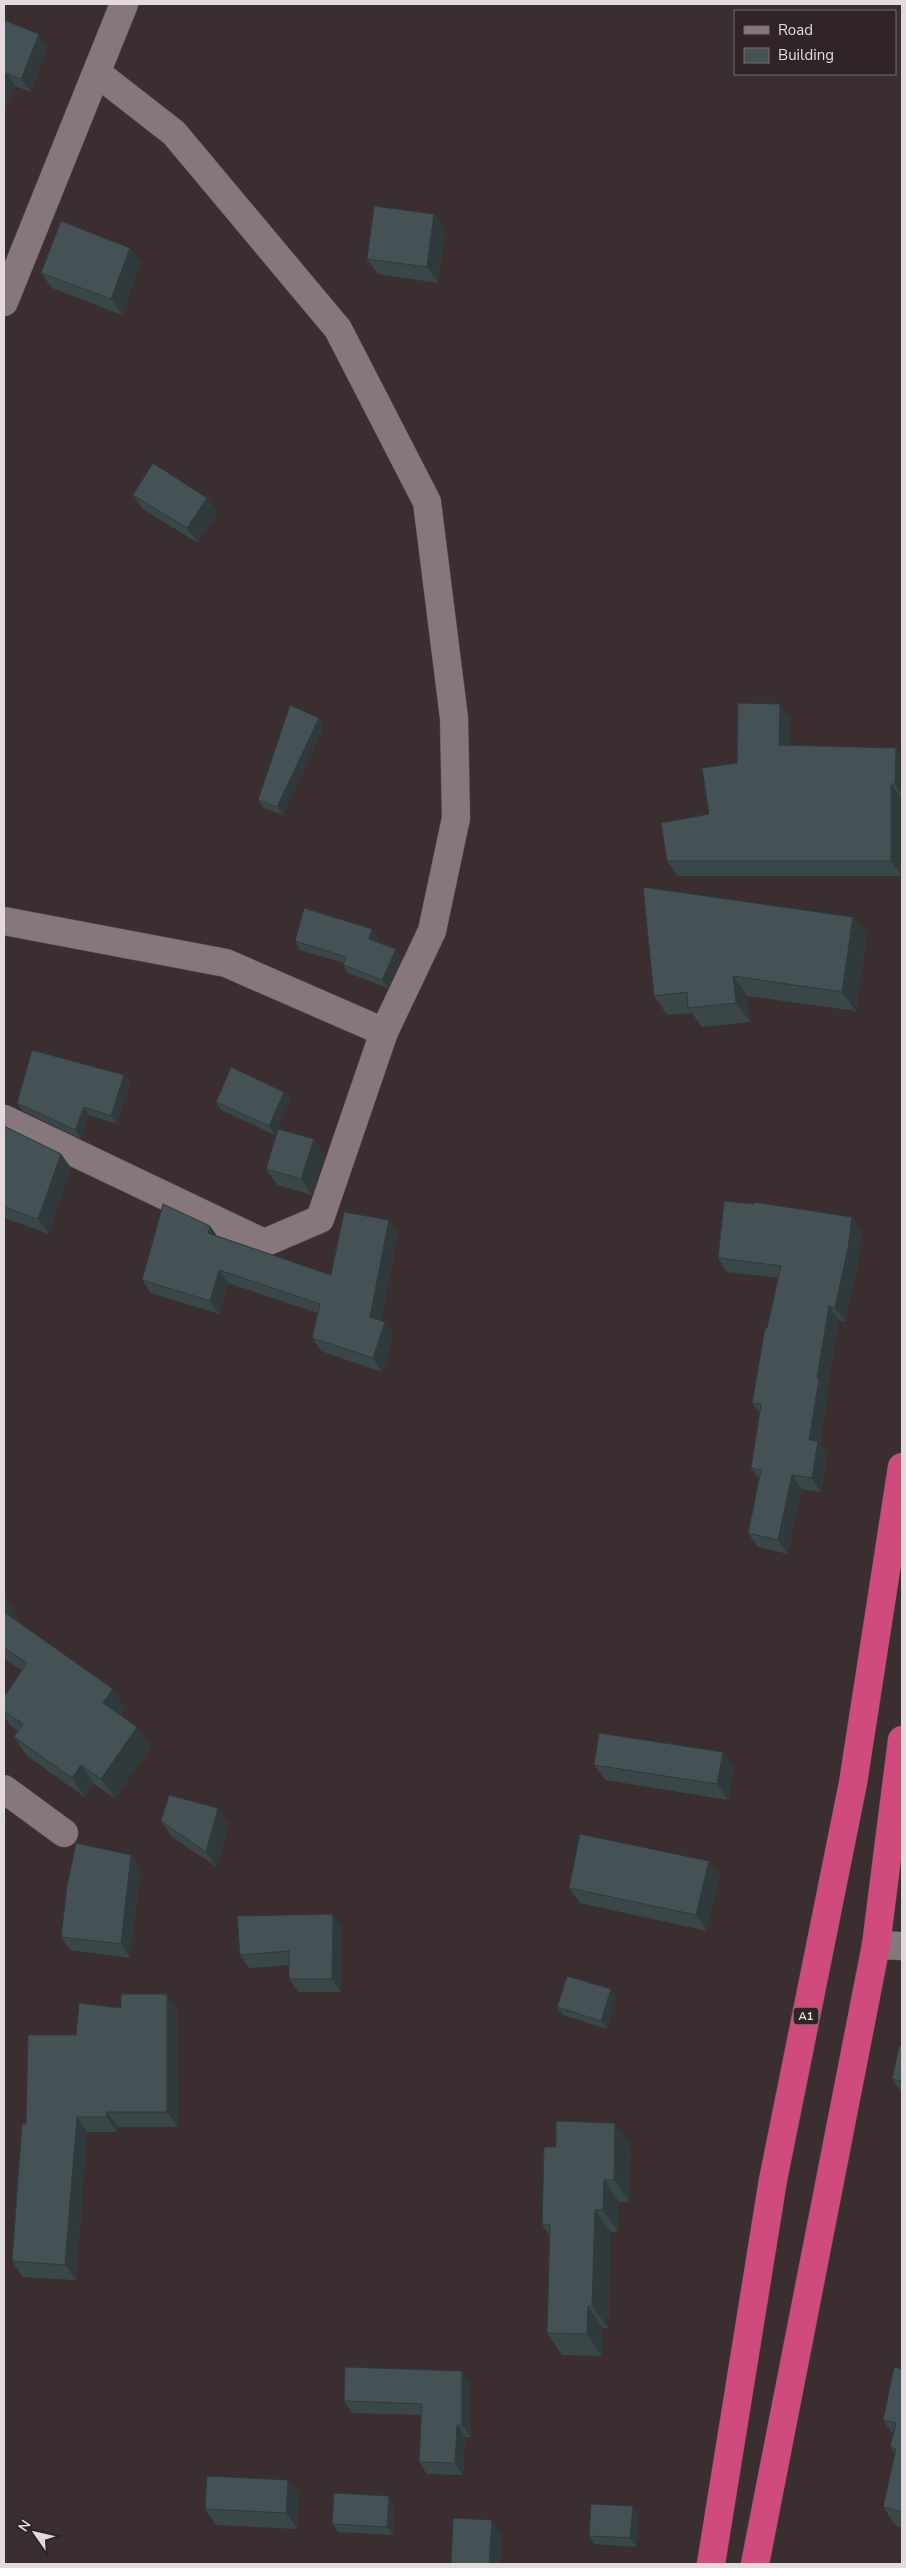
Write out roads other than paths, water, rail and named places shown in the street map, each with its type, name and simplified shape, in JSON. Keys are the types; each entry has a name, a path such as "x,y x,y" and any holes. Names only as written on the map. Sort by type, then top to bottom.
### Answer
{"highway":[{"name":"A1","path":"710,2564 773,2180 853,1783 902,1467"},
{"path":"755,2564 889,1945 902,1740"}],"street":[{"path":"4,302 124,4"},
{"path":"4,1119 264,1243 320,1219 384,1032 432,931 456,818 454,718 427,502 338,329 174,133 97,73"},
{"path":"4,921 226,963 384,1032"},
{"path":"4,1789 64,1833"}]}
